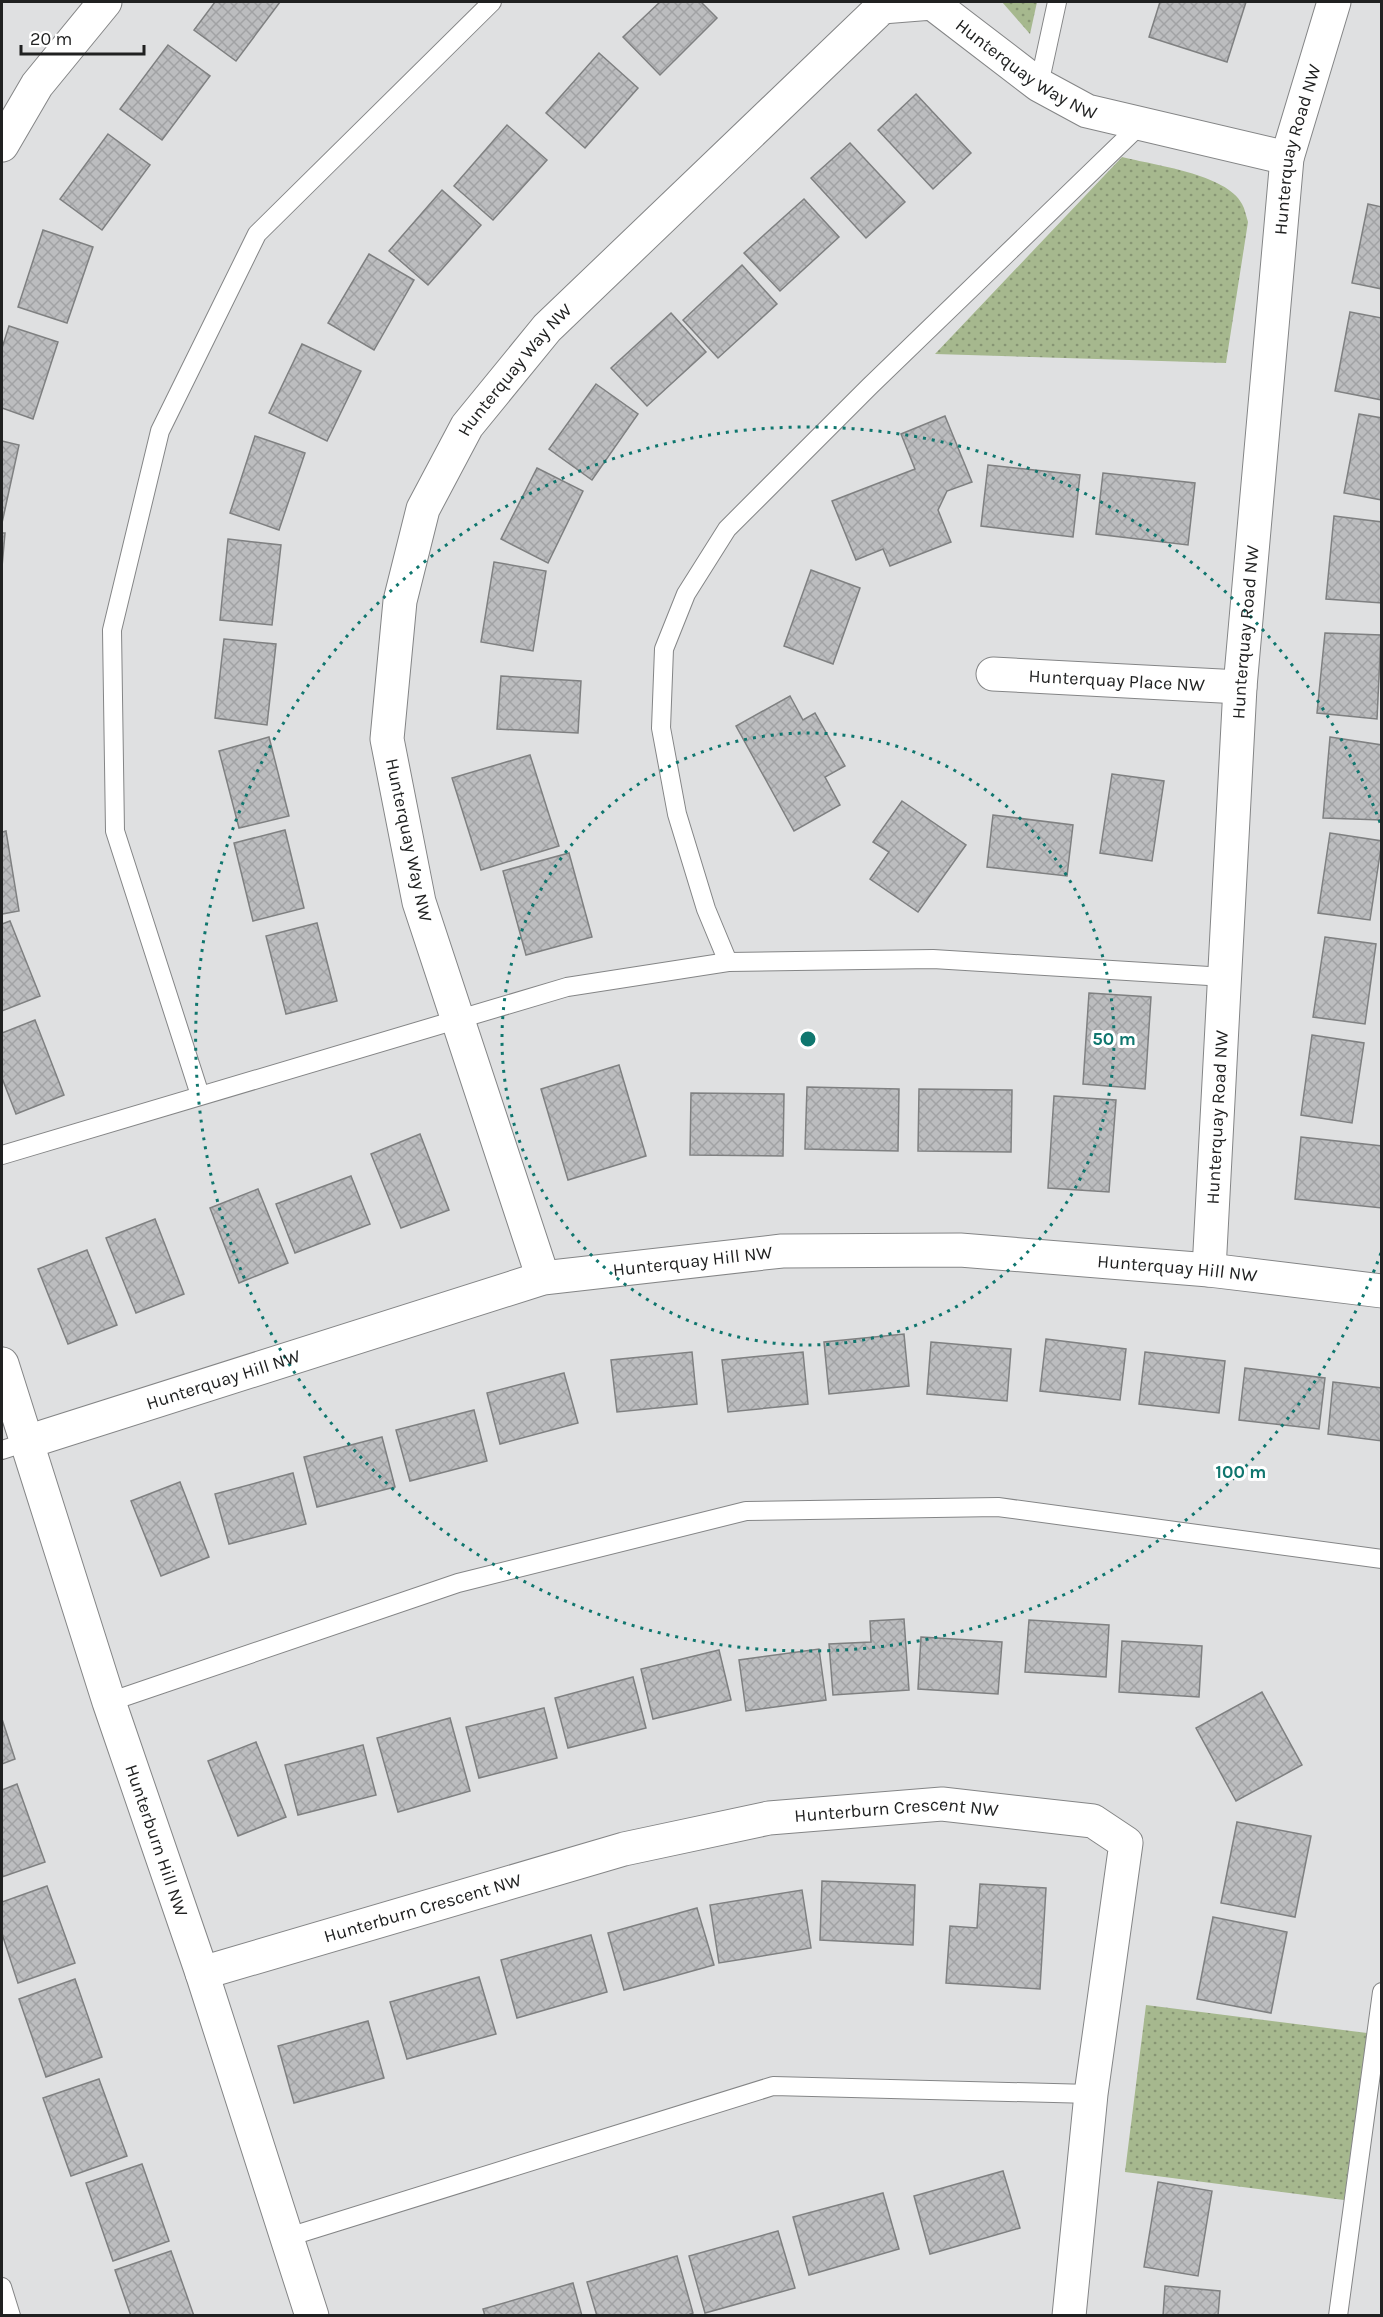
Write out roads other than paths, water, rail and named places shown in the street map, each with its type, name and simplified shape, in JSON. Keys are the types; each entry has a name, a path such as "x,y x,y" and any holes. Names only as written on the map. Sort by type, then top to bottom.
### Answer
{"street":[{"path":"2,145 37,85 105,2"},
{"name":"Hunterquay Road NW","path":"1209,1270 1240,687 1287,158 1334,2"},
{"name":"Hunterquay Way NW","path":"543,1278 420,902 387,739 400,601 423,509 466,426 547,328 882,7 932,3 1039,85 1087,111 1287,158"},
{"name":"Hunterquay Place NW","path":"993,674 1240,687"},
{"name":"Hunterquay Hill NW","path":"14,1446 543,1278 782,1251 960,1250 1209,1270 1382,1291"},
{"name":"Hunterburn Hill NW","path":"2,1365 14,1446 109,1701 202,1973 285,2238 312,2316"},
{"name":"Hunterburn Crescent NW","path":"202,1973 624,1849 769,1818 942,1804 1094,1821 1126,1843 1091,2094 1069,2316"}],"lane":[{"path":"200,1095 115,831 112,630 160,431 257,234 468,23 492,2"},
{"path":"1039,85 1057,2"},
{"path":"728,962 706,909 677,814 660,728 664,649 686,594 727,529 878,377 1142,123"},
{"path":"2,1155 567,987 728,962 933,959 1225,977"},
{"path":"109,1701 458,1583 746,1511 998,1507 1382,1559"},
{"path":"1338,2316 1382,1992"},
{"path":"285,2238 773,2086 1091,2094"},
{"path":"2,2287 11,2316"}]}
